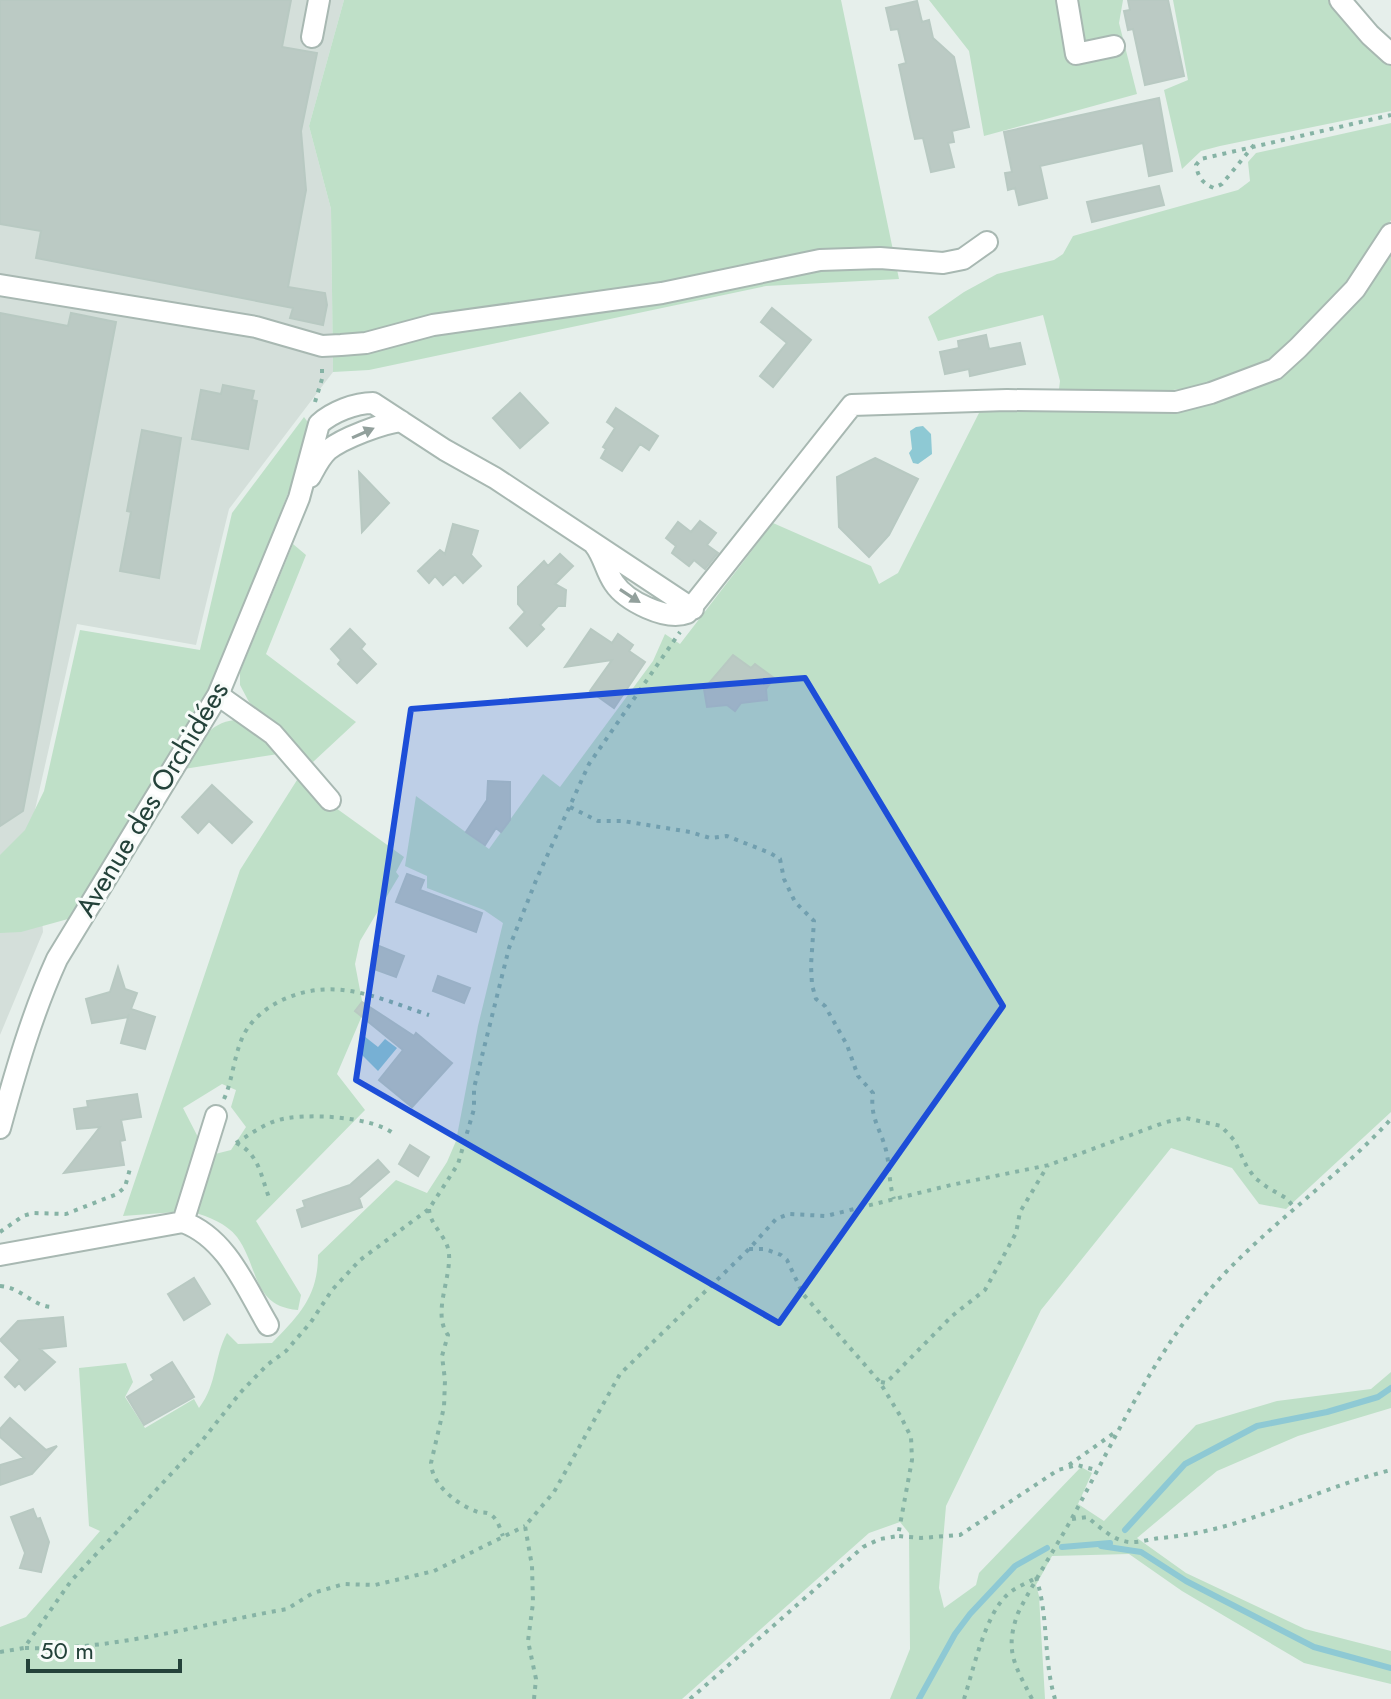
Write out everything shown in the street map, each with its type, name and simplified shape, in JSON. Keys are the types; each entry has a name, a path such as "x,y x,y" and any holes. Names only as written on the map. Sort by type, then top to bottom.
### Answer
{"street":[{"path":"312,37 319,0"},
{"path":"1067,0 1076,54 1114,46"},
{"path":"1340,0 1391,54"},
{"path":"319,424 331,416 373,403 591,540 693,609 852,405 1007,400 1176,402 1211,393 1275,369 1355,289 1391,234"},
{"path":"0,285 256,327 322,346 366,343 433,325 662,293 820,260 880,258 943,263 963,259 987,242"},
{"path":"299,498 326,451 376,427 401,421"},
{"name":"Avenue des Orchidées","path":"0,1128 25,1039 57,959 218,695 299,498 319,424"},
{"path":"218,695 273,734 330,800"},
{"path":"183,1222 216,1116"},
{"path":"0,1255 183,1222 205,1232 222,1249 268,1325"}],"path":[{"path":"1254,145 1222,184 1214,188 1204,184 1198,175 1196,165 1201,159 1254,145 1391,115"},
{"path":"319,424 314,409 322,379 322,346"},
{"path":"24,1648 71,1581 201,1442 240,1393 267,1365 286,1351 311,1322 332,1290 360,1260 429,1209 458,1164 469,1131 474,1109 474,1088 509,948 537,878 589,764 676,640 693,609"},
{"path":"570,807 598,821 623,821 710,838 727,836 780,859 784,879 795,902 814,921 811,965 816,999 825,1006 847,1045 858,1076 873,1093 872,1110 885,1146 889,1186 894,1199"},
{"path":"216,1116 229,1087 247,1029 264,1012 287,998 330,987 429,1015"},
{"path":"205,1154 212,1147 236,1143 275,1121 291,1118 371,1122 385,1126 394,1134"},
{"path":"0,1652 24,1648 92,1646 287,1609 313,1593 344,1584 375,1585 434,1571 525,1526 554,1492 620,1374 776,1219 789,1214 826,1216 1049,1165 1166,1122 1186,1118 1221,1126 1234,1140 1255,1178 1286,1198 1294,1207"},
{"path":"1032,1699 1015,1666 1010,1641 1018,1613 1117,1432 1184,1323 1225,1273 1294,1207 1373,1139 1391,1119"},
{"path":"236,1143 254,1157 262,1171 270,1200"},
{"path":"0,1232 23,1216 33,1213 66,1214 117,1194 125,1187 131,1165"},
{"path":"879,1381 890,1381 952,1316 985,1290 1016,1233 1026,1200 1049,1165"},
{"path":"429,1209 430,1219 450,1252 443,1294 443,1328 448,1335 442,1356 444,1407 431,1472 444,1491 476,1511 490,1514 496,1519 503,1536"},
{"path":"749,1249 765,1249 787,1260 803,1294 888,1393 911,1437 910,1481 898,1536"},
{"path":"0,1286 12,1287 43,1307 52,1307"},
{"path":"690,1699 863,1547 880,1539 898,1536 960,1535 1117,1432"},
{"path":"1067,1466 1086,1466 1096,1470"},
{"path":"1072,1519 1087,1517 1108,1534 1129,1542 1175,1538 1257,1518 1364,1476 1391,1470"},
{"path":"525,1526 532,1566 533,1603 528,1641 536,1679 534,1699"},
{"path":"964,1699 982,1643 999,1605 1007,1595 1036,1577"},
{"path":"1036,1577 1042,1602 1048,1672 1055,1699"}],"highlighted area":[{"path":"805,678 1003,1006 779,1323 356,1080 411,709"}],"shaded area":[{"path":"0,0 344,0 309,126 331,209 333,372 229,509 196,645 77,624 34,814 43,932 0,1035"}],"green space":[{"path":"344,0 841,0 899,279 766,286 369,370 333,372 331,209 309,126"},
{"path":"929,0 1123,0 1119,23 1137,94 984,136 969,51"},
{"path":"1173,0 1329,0 1391,63 1391,111 1201,151 1182,169 1164,90 1188,80"},
{"path":"1391,123 1391,220 1363,263 1326,309 1284,350 1241,377 1150,392 1059,389 1060,381 1043,315 938,341 928,317 997,274 1054,260 1063,254 1073,236 1238,190 1250,181 1248,162 1256,153"},
{"path":"1391,247 1391,1112 1286,1209 1259,1204 1232,1168 1171,1148 1041,1310 946,1506 939,1588 944,1608 976,1585 979,1573 1081,1467 1092,1473 1078,1504 1104,1521 1196,1425 1277,1401 1371,1389 1391,1372 1391,1408 1298,1436 1217,1471 1137,1538 1186,1573 1305,1629 1391,1651 1391,1684 1304,1663 1182,1591 1129,1554 1052,1556 1036,1585 1045,1699 890,1699 910,1649 909,1533 900,1522 869,1533 682,1699 0,1699 0,1627 26,1617 100,1531 89,1526 79,1368 126,1363 133,1382 125,1397 145,1428 194,1399 199,1408 209,1389 227,1333 238,1344 272,1343 311,1294 318,1255 396,1180 427,1193 447,1162 456,1141 478,1026 503,923 484,910 427,888 427,876 405,866 416,796 489,849 543,774 560,787 653,661 665,634 680,644 773,523 871,566 879,584 898,573 981,409 1153,409 1220,398 1264,384 1293,366 1325,336 1354,302"},
{"path":"304,417 313,429 216,678 187,731 68,919 21,932 0,933 0,855 25,830 44,791 80,630 200,650 232,513"},
{"path":"293,544 306,555 266,654 356,722 313,762 249,702 240,685 240,672"},
{"path":"235,720 248,726 278,754 184,769 210,731"},
{"path":"297,780 404,857 396,872 399,876 360,941 355,964 364,1011 337,1074 365,1110 256,1221 301,1295 298,1310 283,1307 264,1293 233,1232 217,1221 193,1212 211,1155 231,1150 246,1127 231,1107 236,1090 222,1084 183,1108 201,1143 176,1212 123,1216 240,870"}],"water":[{"path":"923,426 931,434 932,454 918,464 913,463 909,453 912,449 910,431"},
{"path":"364,1036 378,1047 385,1039 397,1048 378,1071 360,1053"}],"building":[{"path":"0,0 291,0 282,47 317,53 301,131 306,190 288,287 325,293 327,305 323,325 290,318 293,308 36,258 41,231 0,224"},
{"path":"1128,0 1168,0 1184,76 1145,85 1133,29 1128,30 1124,11 1130,10"},
{"path":"917,1 922,22 929,20 933,38 954,57 969,127 952,131 954,142 948,143 954,167 931,172 923,138 915,139 899,65 906,63 898,29 891,30 886,8"},
{"path":"1159,98 1172,171 1149,176 1143,143 1040,166 1047,198 1019,205 1015,188 1008,190 1005,173 1012,172 1004,132"},
{"path":"1159,186 1164,205 1092,222 1087,202"},
{"path":"772,308 811,340 773,387 760,376 787,343 761,322"},
{"path":"0,313 68,326 71,313 116,322 23,811 0,826"},
{"path":"986,335 989,349 1020,343 1025,364 970,376 969,369 945,374 940,352 959,348 958,341"},
{"path":"223,385 254,391 252,400 257,401 248,449 192,439 201,390 221,394"},
{"path":"520,393 548,423 520,448 493,418"},
{"path":"616,408 658,436 649,450 640,444 622,471 601,458 606,449 603,447 615,428 607,422"},
{"path":"142,430 181,438 159,578 120,571"},
{"path":"875,458 918,479 889,535 869,557 839,527 837,477"},
{"path":"359,472 389,503 362,532"},
{"path":"700,521 716,533 707,545 718,553 705,569 694,560 689,566 672,553 676,546 666,538 678,522 691,532"},
{"path":"453,524 478,531 471,555 481,566 463,583 455,574 443,585 435,576 429,583 418,571 440,550 445,554"},
{"path":"560,554 573,566 555,584 566,590 565,606 558,606 540,625 544,629 527,646 510,628 525,612 518,604 518,587 544,561 548,566"},
{"path":"350,629 365,644 361,649 376,664 357,683 338,664 341,660 331,649"},
{"path":"591,629 612,643 618,634 633,645 629,651 645,662 614,708 590,691 612,660 565,667"},
{"path":"733,655 751,668 755,664 774,678 766,689 767,700 741,703 735,711 727,705 707,707 704,689"},
{"path":"488,781 510,782 510,820 501,832 496,828 485,845 466,832 487,800"},
{"path":"212,785 252,822 232,843 209,821 198,833 182,817"},
{"path":"407,874 424,880 420,890 482,913 476,932 396,902"},
{"path":"379,946 404,956 396,977 371,968"},
{"path":"118,967 125,989 137,993 131,1009 155,1017 145,1049 121,1043 129,1014 128,1017 92,1023 86,999 110,992"},
{"path":"438,976 470,988 464,1003 433,991"},
{"path":"362,1002 414,1036 416,1033 452,1063 412,1107 379,1080 403,1050 355,1011"},
{"path":"137,1094 141,1117 121,1120 125,1140 120,1141 124,1165 64,1173 100,1127 77,1129 74,1109 88,1107 87,1101"},
{"path":"410,1145 429,1157 418,1176 399,1164"},
{"path":"378,1160 389,1172 359,1198 362,1207 302,1227 297,1210 305,1207 303,1201 350,1185"},
{"path":"194,1278 210,1304 184,1320 168,1294"},
{"path":"63,1317 66,1346 40,1349 55,1362 25,1390 19,1383 15,1387 5,1377 20,1360 0,1340 18,1321"},
{"path":"172,1362 194,1397 144,1425 127,1397 154,1380 151,1375"},
{"path":"10,1418 46,1450 57,1446 32,1474 0,1485 0,1465 24,1458 0,1437 0,1429"},
{"path":"33,1509 49,1542 41,1572 20,1568 25,1553 11,1517"}],"waterway":[{"path":"1125,1530 1185,1464 1257,1426 1327,1412 1378,1397 1391,1388"},
{"path":"1062,1547 1110,1543"},
{"path":"1101,1546 1141,1552 1186,1581 1314,1647 1391,1668"},
{"path":"919,1699 955,1634 970,1614 1015,1566 1047,1548"}]}
